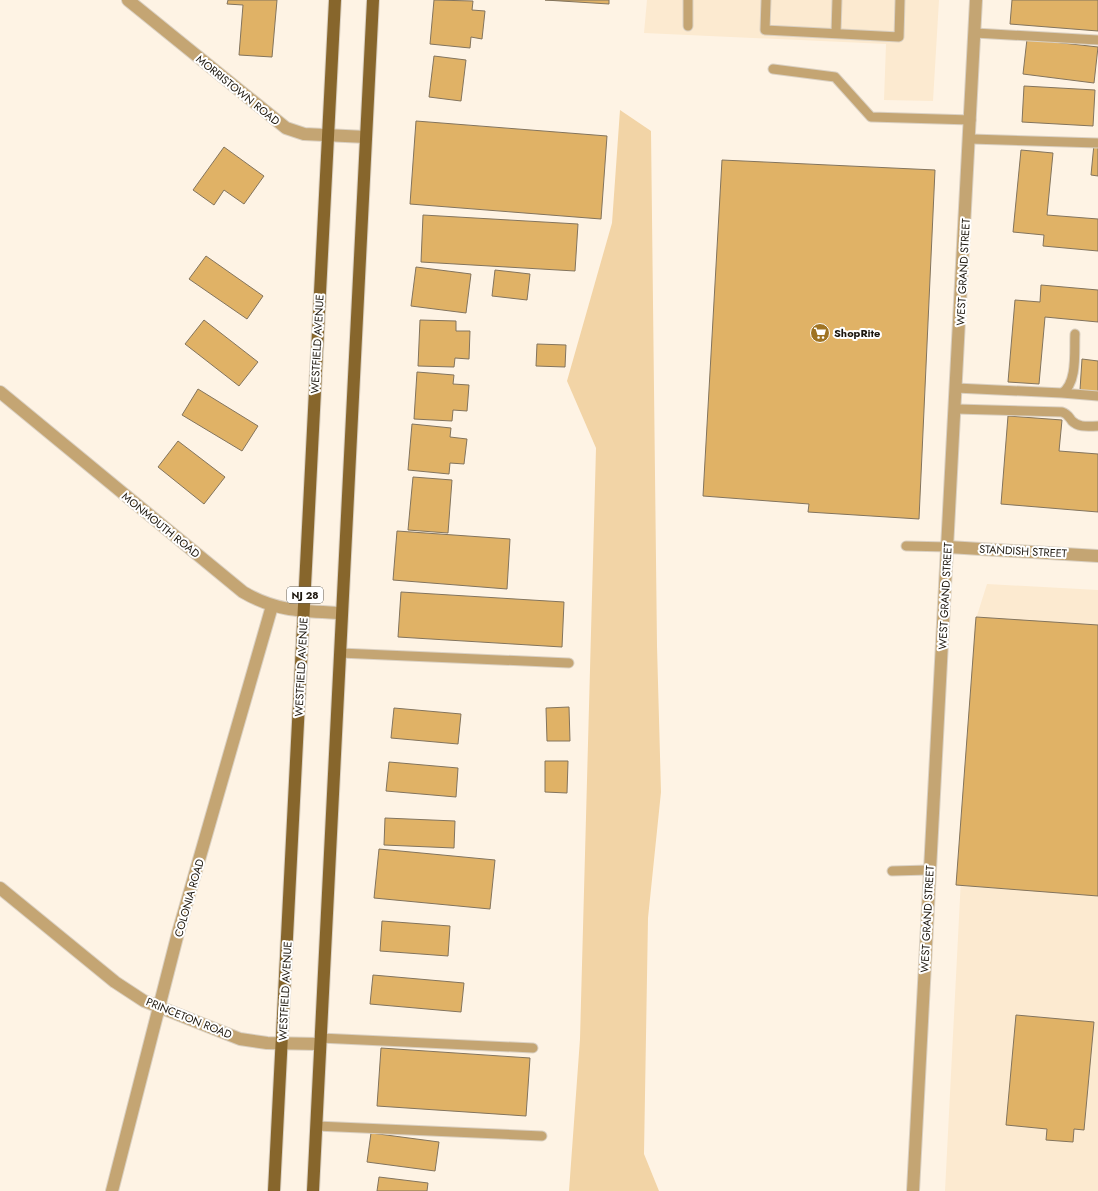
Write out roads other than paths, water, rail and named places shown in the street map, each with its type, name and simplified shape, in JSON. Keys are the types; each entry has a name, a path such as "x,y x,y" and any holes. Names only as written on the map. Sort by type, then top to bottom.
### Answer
{"main road":[{"name":"WESTFIELD AVENUE","path":"274,1191 335,0"},
{"path":"313,1191 373,0"}],"street":[{"name":"MORRISTOWN ROAD","path":"128,0 278,123 293,132 328,136 366,137"},
{"name":"WEST GRAND STREET","path":"913,1191 929,870 971,139 976,0"},
{"name":"MONMOUTH ROAD","path":"0,392 243,592 272,606 304,611 342,613"},
{"name":"STANDISH STREET","path":"948,547 1098,556"},
{"name":"COLONIA ROAD","path":"112,1191 158,1008 272,606"},
{"name":"PRINCETON ROAD","path":"0,888 115,982 134,995 158,1008 240,1039 282,1043 320,1041"}],"lane":[{"path":"688,0 688,26"},
{"path":"766,0 765,30 899,37 900,0"},
{"path":"836,33 837,0"},
{"path":"975,33 1098,40"},
{"path":"773,70 835,77 871,117 971,120"},
{"path":"971,139 1098,143"},
{"path":"1062,393 1066,391 1071,383 1075,334"},
{"path":"956,388 1098,396"},
{"path":"956,409 1062,412 1068,414 1072,421 1079,426 1098,426"},
{"path":"906,546 948,547"},
{"path":"340,653 569,664"},
{"path":"892,871 929,870"},
{"path":"320,1041 533,1048"},
{"path":"316,1126 542,1136"}],"place":[{"name":"ShopRite","path":"820,333"}]}
